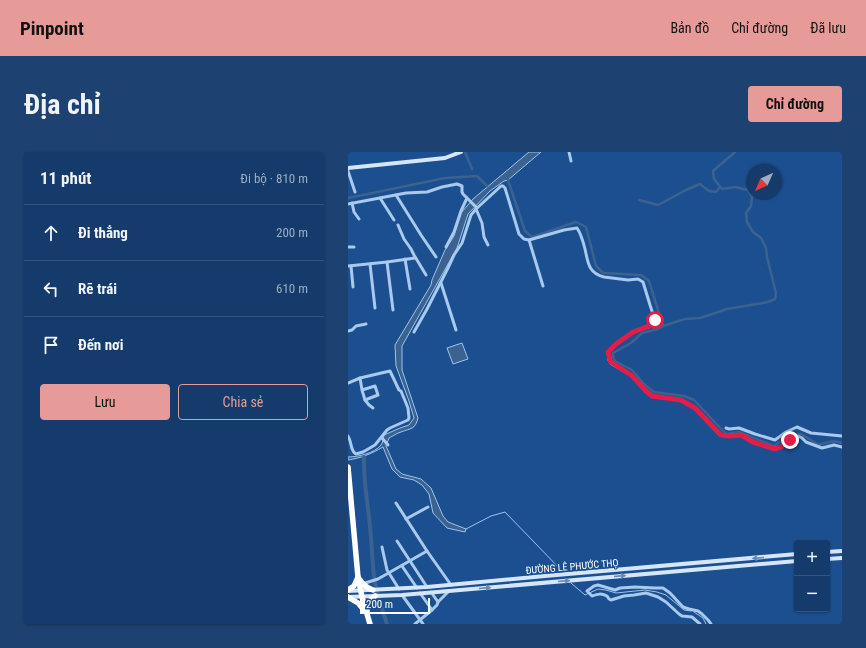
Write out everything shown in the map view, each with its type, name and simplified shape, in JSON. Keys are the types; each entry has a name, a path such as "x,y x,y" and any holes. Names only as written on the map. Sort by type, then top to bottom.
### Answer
{"highway":[{"path":"348,468 358,577 370,624"},
{"path":"348,590 354,586 358,577"},
{"path":"361,584 373,590"},
{"path":"367,613 368,603 375,596"},
{"path":"348,598 358,603 367,613"}],"street":[{"path":"348,168 445,158 459,152"},
{"path":"568,152 571,161"},
{"path":"348,171 355,192"},
{"path":"348,204 396,195 427,192 458,184 462,186 462,193 476,208 482,222 484,236 488,245"},
{"path":"414,332 428,309 454,255 462,243 471,215 476,208 501,186 503,186 505,188 519,234 524,239 529,240 577,228 592,271 604,277 642,280 655,323 651,326 633,332 616,344 608,352 612,364 631,375 650,395 681,400 691,405 721,435 741,435 757,443 775,449 781,447 793,437 798,436 806,442 822,448 834,445 842,447"},
{"path":"396,195 421,236 436,257"},
{"path":"380,198 394,220"},
{"path":"446,247 454,232 461,211 468,199"},
{"path":"352,203 354,212 358,219"},
{"path":"398,225 404,239 412,249 415,258 426,275"},
{"path":"529,240 543,286"},
{"path":"348,247 354,247"},
{"path":"353,287 350,266 415,258"},
{"path":"405,259 410,289"},
{"path":"387,262 393,310"},
{"path":"370,264 375,308"},
{"path":"441,283 456,330"},
{"path":"348,331 352,330 356,326 366,324"},
{"path":"348,383 360,378 390,371 408,408 409,419 387,430 382,439 375,445 356,454 352,452 350,439 348,436"},
{"path":"360,378 365,400 373,408"},
{"path":"362,390 375,386 378,395 365,400"},
{"path":"726,428 739,428 774,440 798,426 811,433 842,436"},
{"path":"382,439 388,445"},
{"path":"396,504 451,585"},
{"path":"406,519 428,507"},
{"path":"397,541 427,587"},
{"path":"382,547 387,570 399,589"},
{"path":"830,552 842,550"},
{"path":"361,584 378,579 427,551"},
{"name":"ĐƯỜNG LÊ PHƯỚC THỌ","path":"348,590 361,591 417,588 794,555"},
{"path":"830,559 842,558"},
{"name":"ĐƯỜNG LÊ PHƯỚC THỌ","path":"348,598 464,590 794,561"},
{"path":"402,566 417,588"},
{"path":"603,571 604,577"},
{"path":"464,584 464,590"},
{"path":"700,624 692,617 681,615 658,596 646,592 611,600 607,596 598,593 592,596 586,591 598,585 615,590 634,586 663,588 683,606 698,611 702,614 711,624"},
{"path":"415,624 432,610 449,591"},
{"path":"431,592 438,602"},
{"path":"420,593 432,610"},
{"path":"402,595 422,624"}],"water":[{"path":"529,152 541,152 508,180 504,181 490,191 468,214 457,248 402,346 402,370 418,418 414,427 389,438 386,446 396,469 402,474 421,479 431,488 443,516 448,522 466,529 465,532 447,528 433,513 429,494 422,485 414,480 400,477 392,469 383,447 370,454 357,458 348,460 348,457 361,455 375,450 382,444 384,435 409,425 414,418 396,366 395,345 431,285 445,250 454,236 461,213 473,199"},
{"path":"462,343 468,359 453,364 447,348"}],"waterway":[{"path":"465,152 472,169"},
{"path":"735,152 713,171 714,179 722,189 735,187 748,190 752,197 751,206 746,213 747,222 753,232 761,238 766,248 776,293 775,299 768,302 727,309 700,318 685,319 642,333 631,343 613,353 613,357 615,361 632,370 644,384 654,392 684,396 694,400 726,434 739,432 774,446 792,434 801,434 819,445 830,442 842,443"},
{"path":"348,198 445,178 477,176 487,186"},
{"path":"508,180 525,231 532,237 576,222 586,227 596,266 603,273 641,275 649,281 663,326"},
{"path":"639,200 658,205 700,184 709,191 716,192 720,187"},
{"path":"364,457 374,576 387,624"},
{"path":"466,529 491,516 505,512 563,572"},
{"path":"571,583 585,595 598,589 616,593 645,590 657,592 666,595 684,610 691,611"},
{"path":"694,612 703,618 706,624"}],"route":[{"path":"655,320 654,324 633,332 616,344 608,352 612,364 631,375 650,395 655,397 683,400 700,411 721,435 741,435 753,442 775,449 781,447 790,440"}]}
